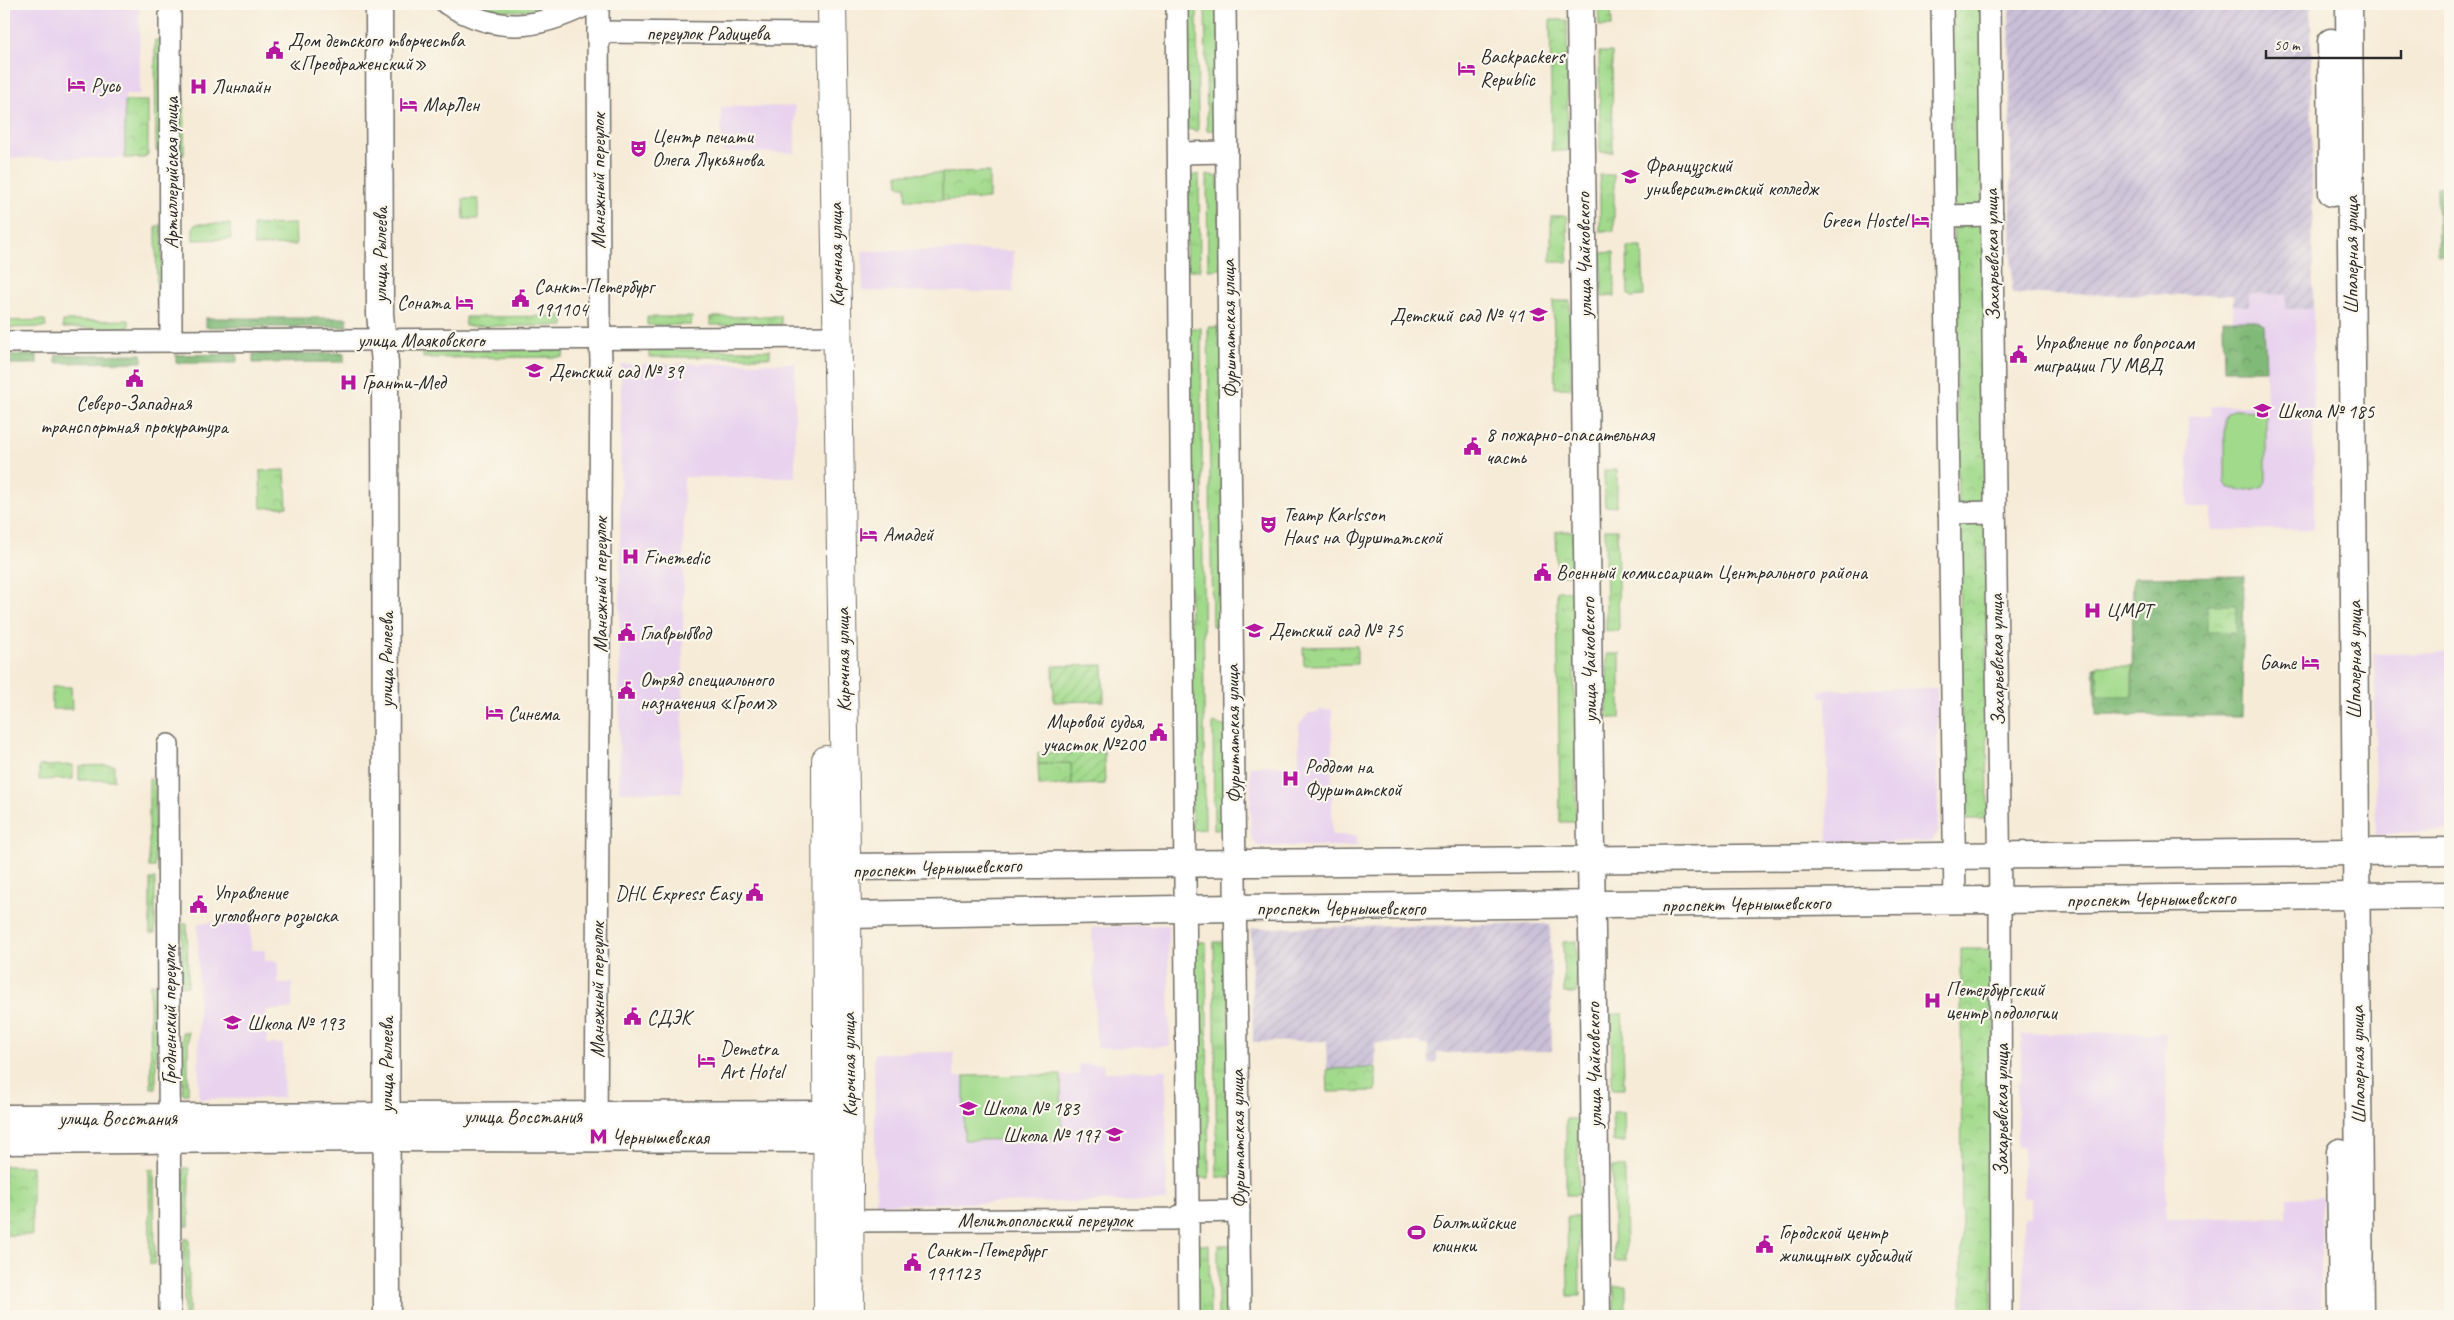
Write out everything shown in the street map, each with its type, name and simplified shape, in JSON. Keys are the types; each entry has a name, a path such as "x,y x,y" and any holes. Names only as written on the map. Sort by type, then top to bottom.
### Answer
{"main road":[{"name":"Кирочная улица","path":"817,4 847,915 834,1126 828,1316"},
{"name":"Кирочная улица","path":"832,4 827,891 834,1126 850,1221 850,1316"}],"street":[{"name":"Артиллерийская улица","path":"170,4 171,341"},
{"name":"улица Рылеева","path":"379,4 380,314 385,363 387,1316"},
{"path":"447,4 471,18 497,24 525,25 549,21 588,4"},
{"name":"Манежный переулок","path":"596,1127 600,339 598,4"},
{"path":"1177,4 1189,1316"},
{"name":"Фурштатская улица","path":"1225,4 1240,1316"},
{"name":"улица Чайковского","path":"1580,4 1597,1316"},
{"path":"1942,4 1955,902"},
{"name":"Захарьевская улица","path":"1989,4 2000,901 2001,1316"},
{"name":"Шпалерная улица","path":"2331,4 2347,852"},
{"name":"Шпалерная улица","path":"2342,1316 2347,896 2349,4"},
{"name":"переулок Радищева","path":"598,32 817,34"},
{"path":"1178,153 1227,152"},
{"path":"1945,216 1992,215"},
{"name":"улица Маяковского","path":"4,342 829,337"},
{"path":"1949,513 1995,512"},
{"name":"Гродненский переулок","path":"168,745 170,1316"},
{"name":"проспект Чернышевского","path":"2450,851 846,867 827,891 847,915 1234,908 1592,906 2450,895"},
{"name":"Шпалерная улица","path":"2347,896 2360,1316"},
{"name":"улица Восстания","path":"4,1118 170,1129"},
{"name":"улица Восстания","path":"4,1141 170,1129 834,1126"},
{"name":"Мелитопольский переулок","path":"850,1221 1174,1219 1188,1212 1239,1211"}],"shaded area":[{"path":"4,4 139,4 140,94 125,94 125,158 4,158"},
{"path":"2009,4 2311,4 2313,309 2286,309 2286,295 2249,294 2249,306 2233,305 2233,295 2012,294"},
{"path":"795,106 795,153 722,152 721,107"},
{"path":"862,251 1014,251 1013,292 863,291"},
{"name":"Школа № 185","path":"2249,294 2286,295 2287,309 2313,309 2314,529 2212,530 2212,508 2188,508 2188,416 2212,415 2211,406 2267,406 2266,370 2224,370 2223,320 2233,320 2233,305 2249,305"},
{"path":"795,363 795,477 684,477 682,792 619,792 621,364"},
{"path":"2450,653 2450,831 2376,834 2374,654"},
{"path":"1937,688 1938,833 1931,842 1828,842 1826,698 1820,698 1820,690"},
{"name":"Роддом на Фурштатской","path":"1332,709 1332,835 1357,835 1357,846 1257,846 1251,837 1250,766 1299,765 1299,725 1309,713 1319,713 1319,710"},
{"name":"Школа № 193","path":"250,921 251,950 265,950 265,961 278,961 278,984 292,983 292,1009 266,1010 267,1044 283,1044 284,1098 199,1099 198,923"},
{"path":"1550,924 1552,1051 1437,1053 1437,1063 1429,1064 1428,1045 1421,1045 1421,1042 1375,1043 1376,1068 1327,1069 1326,1041 1253,1042 1251,928"},
{"path":"1168,925 1170,1046 1096,1048 1092,927"},
{"path":"2166,1033 2167,1219 2286,1217 2286,1198 2321,1197 2321,1316 2024,1316 2024,1218 2031,1218 2031,1198 2023,1198 2023,1147 2017,1146 2017,1083 2021,1083 2021,1034"},
{"path":"954,1052 954,1077 1079,1075 1079,1064 1103,1064 1104,1072 1166,1070 1167,1201 876,1204 874,1053"}],"green space":[{"path":"474,4 550,4 522,11 512,11 492,9"},
{"path":"1184,4 1197,4 1198,131 1187,129"},
{"path":"1205,4 1219,4 1218,129 1207,131"},
{"path":"1598,4 1611,4 1612,26 1599,26"},
{"path":"1950,4 1981,4 1988,819 1963,819"},
{"path":"1550,20 1567,20 1568,151 1552,151"},
{"path":"155,40 161,40 161,151 156,151"},
{"path":"1599,52 1612,52 1613,152 1600,152"},
{"path":"179,88 184,88 184,155 179,156"},
{"path":"125,101 148,101 148,154 144,158 125,158"},
{"path":"989,172 989,199 942,200 942,173"},
{"path":"942,173 942,200 906,200 906,186 899,186 898,174"},
{"path":"1199,174 1200,270 1186,270 1188,177"},
{"path":"1207,174 1218,177 1221,269 1208,270"},
{"path":"1600,175 1614,175 1614,231 1600,231"},
{"path":"2450,186 2450,255 2438,255 2437,187"},
{"path":"463,199 478,199 478,219 464,219"},
{"path":"1551,216 1567,216 1568,262 1551,262"},
{"path":"196,224 230,224 231,239 193,240 193,228"},
{"path":"295,224 296,245 254,246 253,225"},
{"path":"156,226 162,226 162,305 157,305"},
{"path":"1627,247 1642,247 1644,296 1632,297 1628,294"},
{"path":"1614,252 1615,296 1602,297 1601,253"},
{"path":"1553,301 1570,301 1571,388 1555,388"},
{"path":"564,316 564,326 465,326 465,317"},
{"path":"781,316 781,325 710,325 710,317"},
{"path":"647,317 692,317 691,325 647,325"},
{"path":"206,318 347,318 347,327 206,327"},
{"path":"45,320 46,327 4,328 4,321"},
{"path":"129,320 129,328 63,328 63,321"},
{"path":"2223,320 2256,320 2264,325 2266,370 2224,370"},
{"path":"1208,327 1222,327 1225,621 1212,626"},
{"path":"1187,328 1201,328 1205,829 1192,830"},
{"path":"564,350 563,357 423,358 423,351"},
{"path":"649,350 770,350 770,357 649,357"},
{"path":"344,353 344,362 253,363 253,354"},
{"path":"142,354 142,362 56,363 56,355"},
{"path":"237,354 237,363 176,363 176,355"},
{"path":"4,355 37,355 37,364 4,364"},
{"path":"2234,410 2263,411 2266,416 2266,481 2259,488 2250,490 2236,489 2228,487 2225,482 2225,417 2228,412"},
{"path":"285,470 287,507 261,508 260,471"},
{"path":"1604,470 1617,470 1617,506 1605,506"},
{"path":"1605,529 1617,529 1619,631 1606,631"},
{"path":"1556,531 1573,531 1573,575 1557,575"},
{"path":"2244,576 2242,716 2096,715 2094,667 2097,666 2098,696 2132,695 2133,577"},
{"path":"1557,591 1573,591 1576,822 1560,822"},
{"path":"2207,605 2236,605 2236,632 2207,632"},
{"path":"1357,646 1357,664 1304,665 1303,647"},
{"path":"1607,654 1620,654 1620,718 1607,718"},
{"path":"1103,665 1104,701 1054,702 1053,666"},
{"path":"2097,666 2132,666 2132,696 2098,696"},
{"path":"52,687 71,687 72,709 52,709"},
{"path":"1213,723 1226,727 1227,829 1214,829"},
{"path":"1104,751 1105,784 1072,785 1071,763 1038,764 1038,753"},
{"path":"1072,763 1072,785 1039,786 1038,764"},
{"path":"73,765 73,779 39,780 39,766"},
{"path":"114,765 114,780 79,780 79,766"},
{"path":"149,779 155,779 155,867 149,867"},
{"path":"150,879 155,879 155,933 150,933"},
{"path":"187,923 188,986 182,986 182,924"},
{"path":"1576,941 1577,993 1564,993 1563,942"},
{"path":"1193,942 1206,942 1209,1178 1195,1178"},
{"path":"1214,942 1228,942 1231,1177 1217,1177"},
{"path":"1961,949 1994,949 1992,1316 1962,1316"},
{"path":"150,984 156,984 156,1088 151,1088"},
{"path":"1611,1014 1623,1014 1624,1089 1612,1089"},
{"path":"182,1032 188,1032 188,1094 183,1094"},
{"path":"1376,1068 1376,1091 1328,1092 1327,1069"},
{"path":"1061,1075 1062,1139 964,1140 964,1076"},
{"path":"1612,1112 1624,1112 1625,1142 1613,1142"},
{"path":"1566,1119 1578,1119 1579,1195 1566,1195"},
{"path":"4,1166 32,1166 32,1235 4,1235"},
{"path":"1612,1167 1625,1167 1626,1261 1614,1261"},
{"path":"183,1168 189,1168 189,1226 184,1226"},
{"path":"149,1169 154,1169 155,1264 150,1264"},
{"path":"1567,1217 1579,1217 1580,1296 1568,1296"},
{"path":"184,1239 189,1239 189,1316 184,1316"},
{"path":"1196,1245 1209,1245 1210,1316 1197,1316"},
{"path":"1218,1245 1232,1245 1233,1316 1218,1316"},
{"path":"1614,1286 1626,1286 1626,1316 1614,1316"}],"place":[{"name":"Дом детского творчества «Преображенский»","path":"274,51"},
{"name":"Backpackers Republic","path":"1466,68"},
{"name":"Русь","path":"77,85"},
{"name":"Линлайн","path":"198,86"},
{"name":"МарЛен","path":"409,104"},
{"name":"Центр печати Олега Лукьянова","path":"638,148"},
{"name":"Французский университетский колледж","path":"1631,176"},
{"name":"Green Hostel","path":"1921,220"},
{"name":"Санкт-Петербург 191104","path":"520,298"},
{"name":"Соната","path":"464,302"},
{"name":"Детский сад № 41","path":"1538,315"},
{"name":"Управление по вопросам миграции ГУ МВД","path":"2019,354"},
{"name":"Детский сад № 39","path":"535,371"},
{"name":"Северо-Западная транспортная прокуратура","path":"134,379"},
{"name":"Гранти-Мед","path":"348,382"},
{"name":"Школа № 185","path":"2263,411"},
{"name":"8 пожарно-спасательная часть","path":"1472,446"},
{"name":"Театр Karlsson Haus на Фурштатской","path":"1269,525"},
{"name":"Амадей","path":"869,534"},
{"name":"Finemedic","path":"630,557"},
{"name":"Военный комиссариат Центрального района","path":"1542,572"},
{"name":"ЦМРТ","path":"2092,610"},
{"name":"Детский сад № 75","path":"1255,630"},
{"name":"Главрыбвод","path":"626,633"},
{"name":"Game","path":"2310,662"},
{"name":"Отряд специального назначения «Гром»","path":"626,691"},
{"name":"Синема","path":"494,713"},
{"name":"Мировой судья, участок №200","path":"1159,733"},
{"name":"Роддом на Фурштатской","path":"1291,778"},
{"name":"DHL Express Easy","path":"755,893"},
{"name":"Управление уголовного розыска","path":"199,904"},
{"name":"Петербургский центр подологии","path":"1932,1001"},
{"name":"СДЭК","path":"633,1017"},
{"name":"Школа № 193","path":"233,1023"},
{"name":"Demetra Art Hotel","path":"706,1060"},
{"name":"Школа № 183","path":"968,1108"},
{"name":"Школа № 197","path":"1114,1135"},
{"name":"Чернышевская","path":"598,1137"},
{"name":"Балтийские клинки","path":"1417,1233"},
{"name":"Городской центр жилищных субсидий","path":"1765,1244"},
{"name":"Санкт-Петербург 191123","path":"912,1262"}]}
